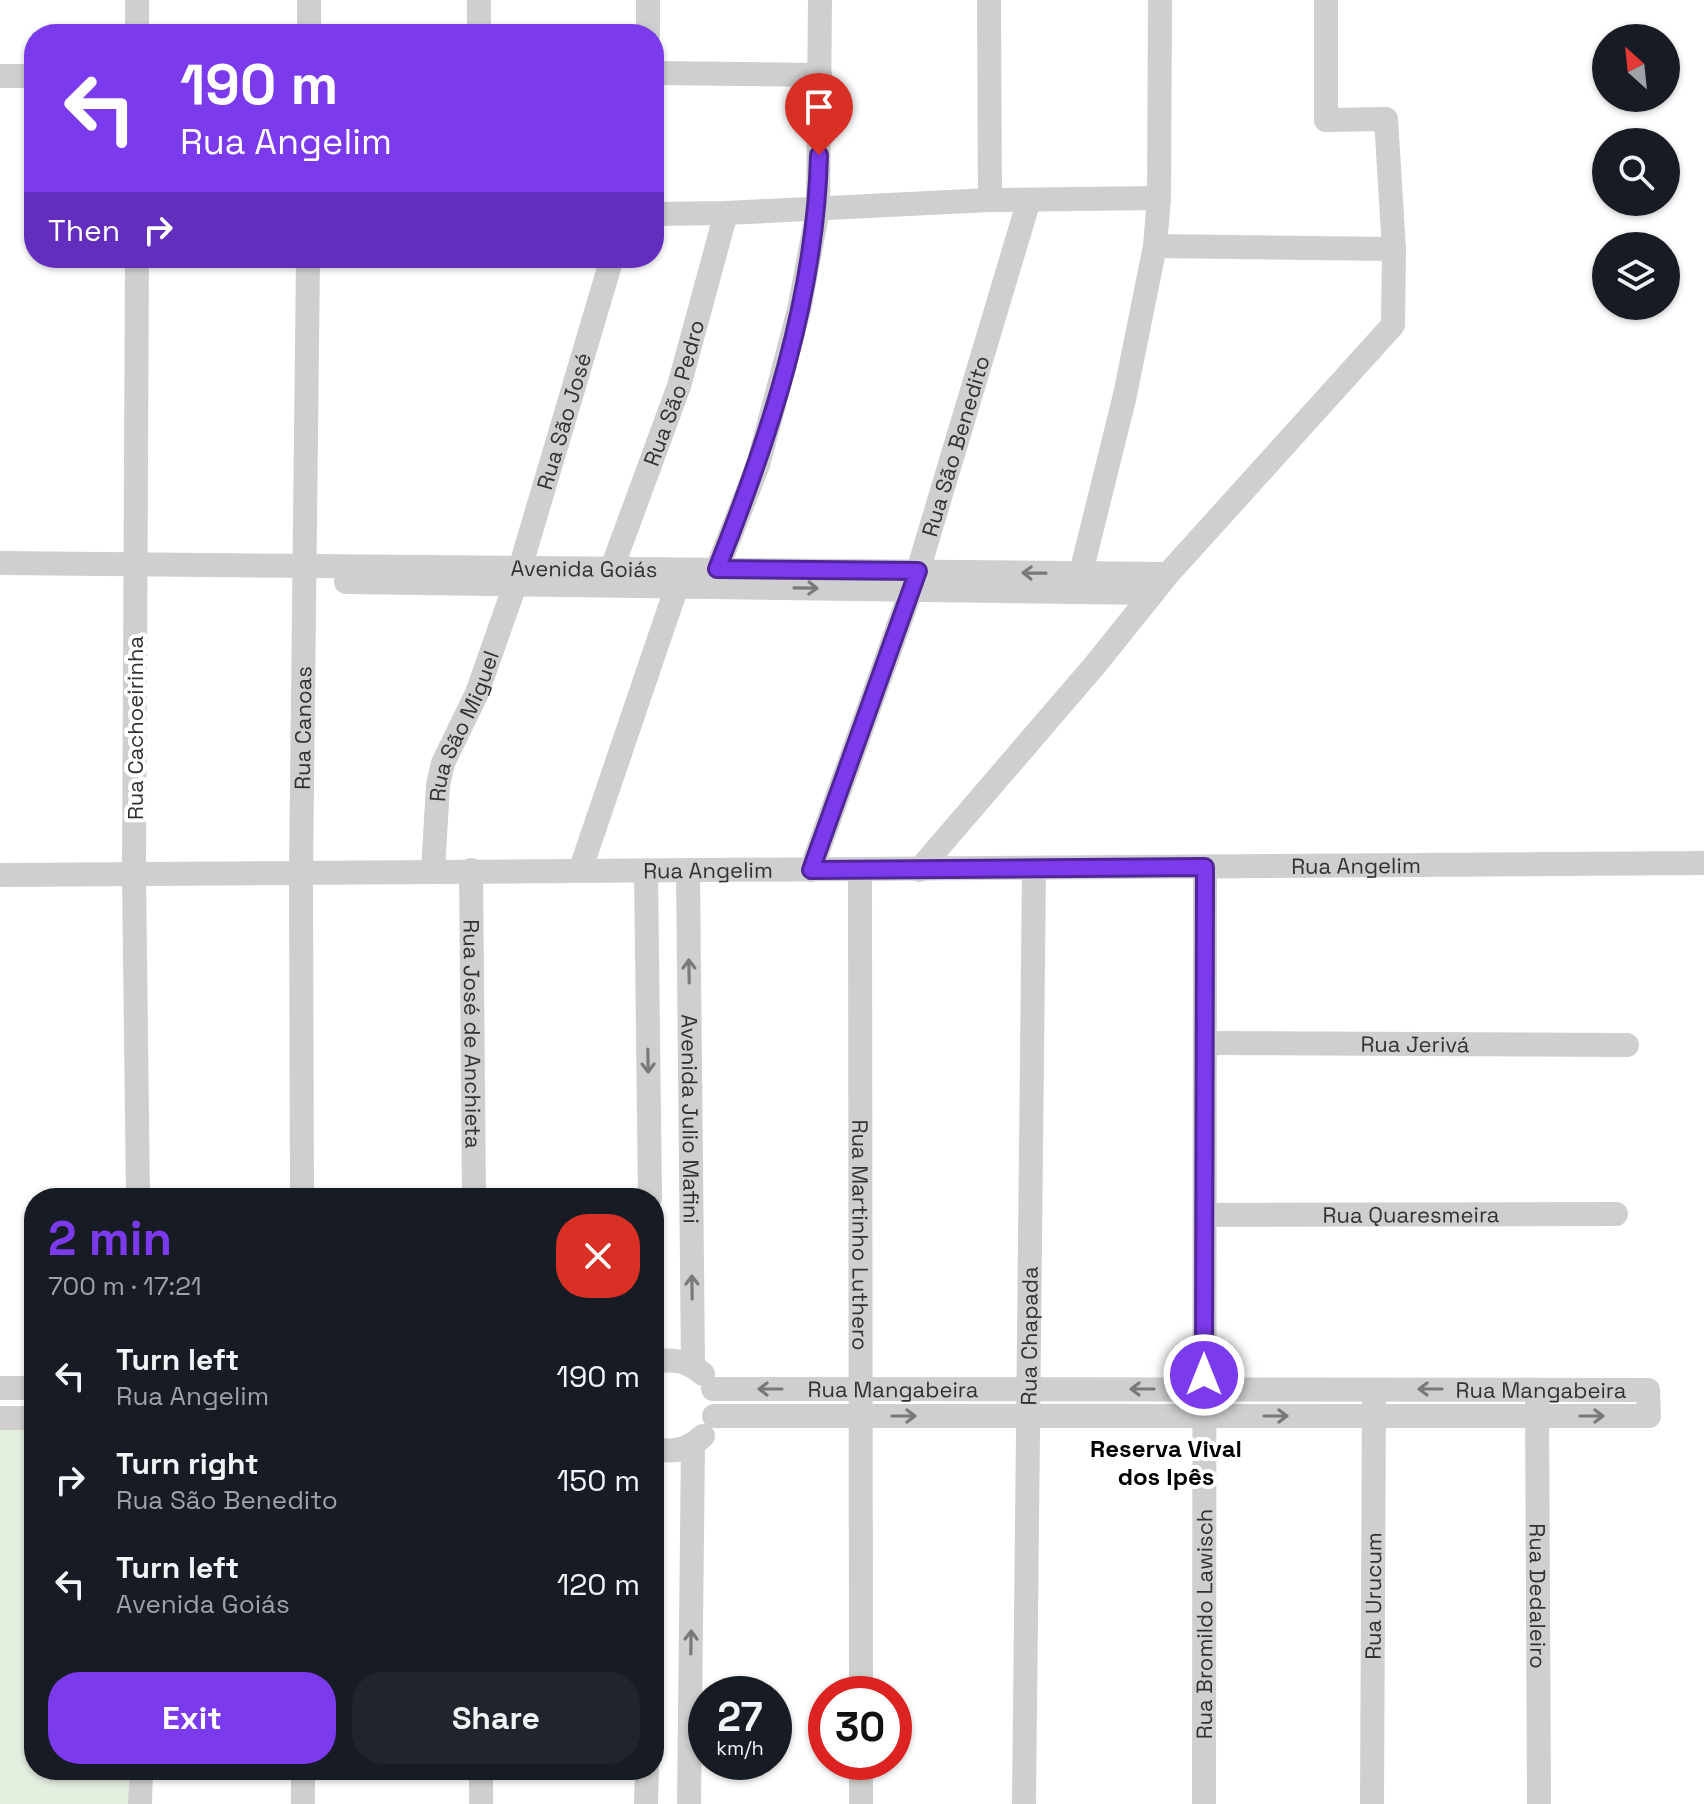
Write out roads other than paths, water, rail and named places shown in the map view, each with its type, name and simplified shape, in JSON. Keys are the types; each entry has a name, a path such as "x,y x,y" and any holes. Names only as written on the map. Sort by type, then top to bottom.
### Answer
{"street":[{"path":"137,0 137,24"},
{"path":"309,0 309,24"},
{"path":"479,0 479,24"},
{"path":"648,0 648,24"},
{"path":"717,569 758,465 799,310 818,209 820,0"},
{"path":"989,0 990,200"},
{"path":"1079,583 1125,395 1155,246 1159,198 1160,0"},
{"path":"919,870 1095,665 1168,574 1393,325 1394,249 1386,119 1326,120 1326,0"},
{"path":"664,73 820,75"},
{"path":"0,76 24,76"},
{"path":"664,214 990,200 1159,198"},
{"name":"Rua São Benedito","path":"811,870 914,581 1029,200"},
{"name":"Rua São Pedro","path":"612,568 679,386 726,213"},
{"path":"1155,246 1394,249"},
{"name":"Rua Cachoeirinha","path":"137,268 134,874 138,1188"},
{"name":"Rua Canoas","path":"302,1188 301,874 308,268"},
{"name":"Rua São José","path":"516,575 609,268"},
{"name":"Avenida Goiás","path":"0,563 136,571 516,575 677,586 914,581 1079,583 1168,574"},
{"name":"Avenida Goiás","path":"516,575 612,568 717,569 914,581"},
{"name":"Avenida Goiás","path":"0,578 136,571"},
{"name":"Rua São Miguel","path":"433,871 438,785 443,763 477,693 516,575"},
{"name":"Avenida Goiás","path":"1079,583 1152,593"},
{"path":"580,871 677,586"},
{"name":"Rua Angelim","path":"0,875 1704,863"},
{"name":"Rua Bromildo Lawisch","path":"1204,1804 1205,867"},
{"name":"Rua Chapada","path":"1024,1804 1034,868"},
{"name":"Rua José de Anchieta","path":"471,870 474,1188"},
{"name":"Avenida Julio Mafini","path":"646,871 650,1188"},
{"name":"Avenida Julio Mafini","path":"688,871 693,1365"},
{"name":"Rua Martinho Luthero","path":"860,871 861,1676"},
{"name":"Rua Jerivá","path":"1205,1043 1627,1045"},
{"name":"Rua Quaresmeira","path":"1205,1215 1616,1214"},
{"path":"664,1361 680,1360 693,1365 713,1389 716,1403 710,1427 693,1445 664,1451"},
{"path":"0,1388 24,1388"},
{"name":"Rua Mangabeira","path":"713,1389 1648,1390 1649,1416 714,1416"},
{"name":"Rua Urucum","path":"1372,1804 1374,1389"},
{"name":"Rua Dedaleiro","path":"1537,1389 1539,1804"},
{"path":"0,1418 24,1418"},
{"path":"689,1804 693,1445"},
{"path":"140,1804 141,1780"},
{"path":"303,1780 303,1804"},
{"path":"481,1780 481,1804"},
{"path":"646,1804 647,1780"},
{"path":"861,1780 861,1804"}],"district":[{"name":"Reserva Vival dos Ipês","path":"1166,1463"}]}
